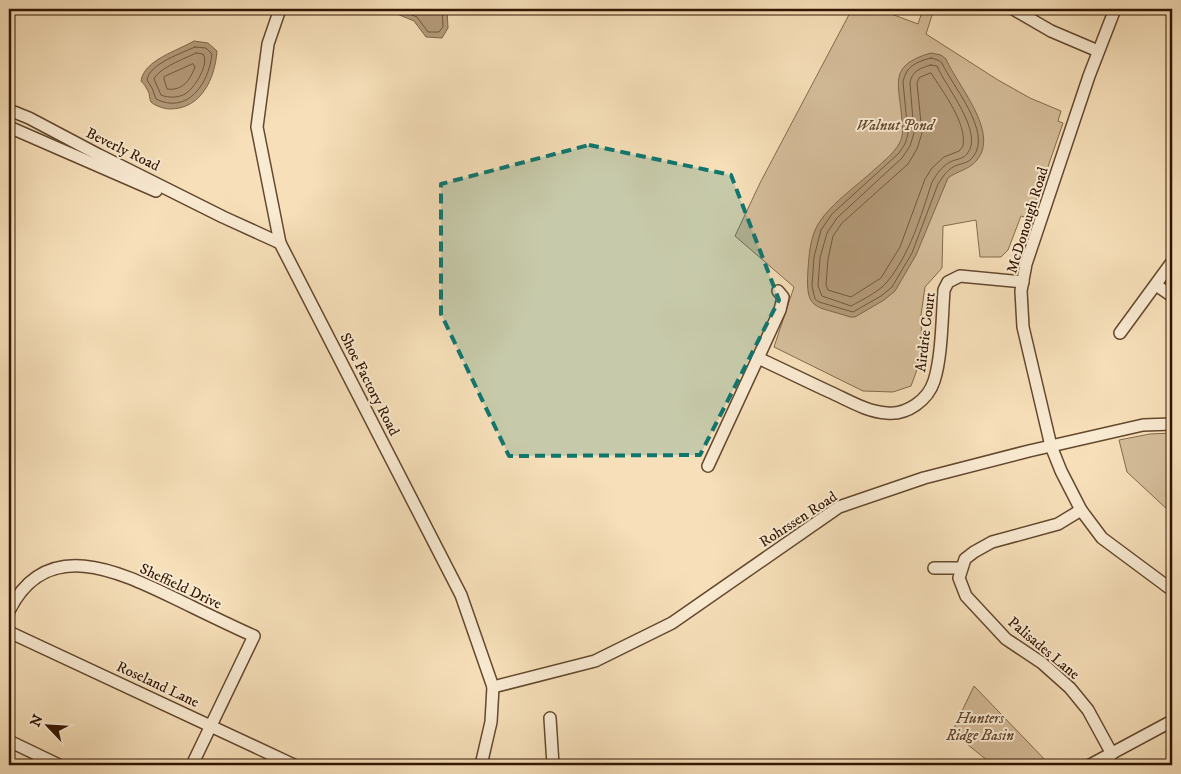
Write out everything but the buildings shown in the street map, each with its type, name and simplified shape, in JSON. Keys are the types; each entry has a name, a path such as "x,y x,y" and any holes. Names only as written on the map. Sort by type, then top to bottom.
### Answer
{"street":[{"name":"Shoe Factory Road","path":"280,9 268,44 257,127 280,243 461,595 493,687 491,722 481,765"},
{"path":"1013,9 1051,31 1098,51"},
{"name":"McDonough Road","path":"1115,9 1098,51 1026,264 1021,291 1023,327 1051,446 1081,510 1102,538 1172,590"},
{"name":"Beverly Road","path":"9,110 29,118 223,217 280,243"},
{"name":"Beverly Road","path":"9,127 198,210 223,217"},
{"path":"1120,333 1172,262"},
{"name":"Airdrie Court","path":"758,358 865,408 888,413 902,412 914,407 934,383 944,290 948,282 960,276 1023,282"},
{"path":"1156,285 1172,296"},
{"path":"708,466 780,310 783,297 778,291"},
{"name":"Rohrssen Road","path":"493,687 596,661 672,623 839,507 924,478 1051,446 1143,425 1172,424"},
{"path":"934,568 961,568 965,559 992,542 1058,524 1081,510"},
{"name":"Sheffield Drive","path":"9,611 27,585 46,572 67,565 95,567 139,581 254,636 211,726"},
{"name":"Palisades Lane","path":"961,568 959,578 966,596 1006,639 1042,663 1070,688 1088,710 1112,754"},
{"name":"Roseland Lane","path":"9,632 294,765"},
{"path":"550,718 553,765"},
{"path":"1090,765 1172,721"},
{"path":"192,765 211,726"},
{"path":"9,741 59,765"}],"highlighted area":[{"path":"589,145 731,175 779,300 700,455 509,456 441,314 441,184"}],"green space":[{"name":"Walnut Pond","path":"852,9 878,9 918,24 923,9 934,9 926,34 998,80 1030,98 1061,111 1058,121 1063,123 1030,219 1021,216 1008,250 1001,257 980,257 976,220 943,226 942,268 925,287 921,315 922,356 911,386 893,392 863,391 774,347 794,287 735,236 760,183"},
{"path":"1172,433 1172,510 1169,511 1127,472 1119,440 1150,434"},
{"name":"Hunters Ridge Basin","path":"974,686 1050,765 993,765 952,732"}],"water":[{"path":"385,9 447,9 448,28 442,38 426,37 414,21"},
{"path":"194,41 208,43 217,51 213,72 204,90 198,98 181,108 168,109 150,101 149,94 141,81 148,67 162,57"},
{"path":"931,53 941,55 946,59 967,95 980,123 983,149 974,163 948,178 916,255 895,291 884,300 855,317 821,308 815,305 808,293 808,264 812,238 816,228 827,212 885,160 899,144 903,131 898,87 899,78 907,64"}]}
